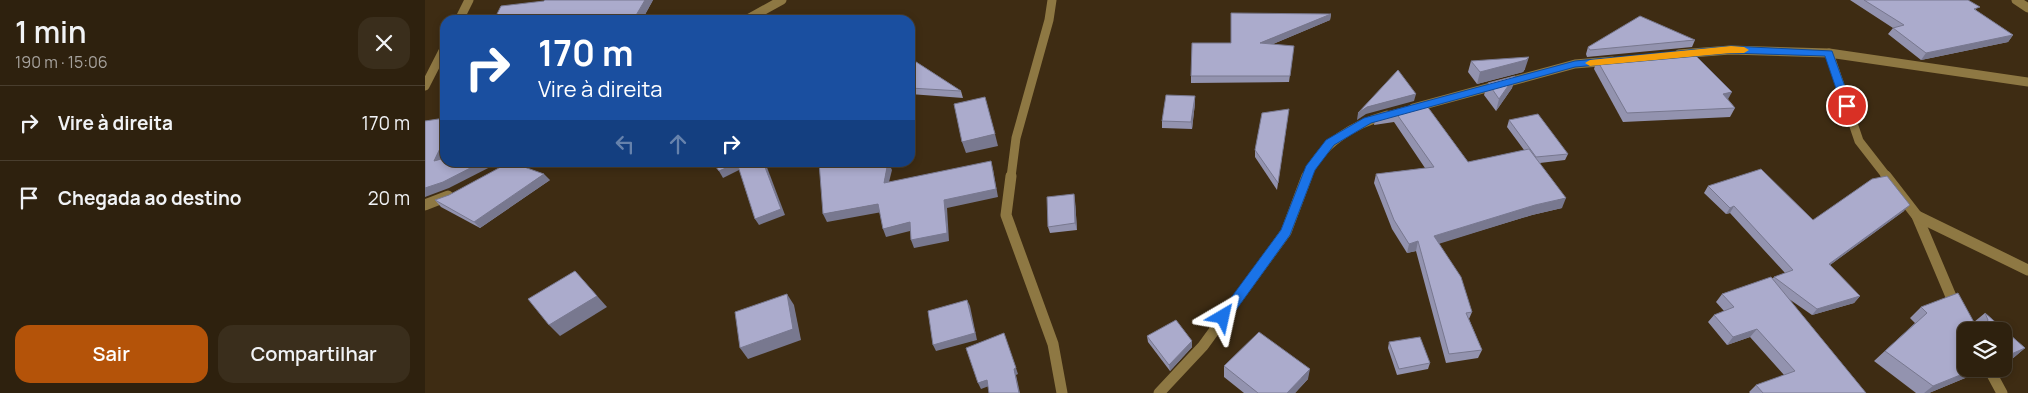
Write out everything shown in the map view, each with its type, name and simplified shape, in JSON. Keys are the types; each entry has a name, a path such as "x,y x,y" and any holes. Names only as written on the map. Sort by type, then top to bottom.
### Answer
{"street":[{"path":"462,15 469,0"},
{"path":"755,15 782,0"},
{"path":"1052,0 1049,20 1016,138 1006,216 1053,344 1062,393"},
{"path":"2016,0 2028,8"},
{"path":"1672,55 1731,50 1829,53 2028,82"},
{"path":"1829,53 1859,141 1917,216 1963,322"},
{"path":"425,86 440,57"},
{"path":"1159,393 1203,346 1286,232 1310,169 1330,143 1367,120 1575,64 1623,60"},
{"path":"425,205 460,191"},
{"path":"1917,216 2028,270"},
{"path":"1993,377 2002,393"}],"building":[{"path":"645,0 636,15 496,15 501,6 544,1"},
{"path":"1864,0 1968,0 1980,7 1974,9 2013,35 1926,53 1893,28 1904,25"},
{"path":"1231,13 1331,14 1260,43 1294,46 1290,76 1191,76 1192,43 1231,43"},
{"path":"1640,16 1695,40 1590,50 1588,47"},
{"path":"1691,51 1732,92 1723,94 1735,108 1627,113 1597,60"},
{"path":"1529,57 1526,60 1480,72 1471,61"},
{"path":"915,61 961,91 915,88"},
{"path":"1398,70 1416,94 1367,107 1358,113"},
{"path":"1515,76 1499,99 1488,83"},
{"path":"1166,95 1195,96 1191,122 1162,121"},
{"path":"985,97 995,134 962,142 954,104"},
{"path":"1424,102 1468,162 1529,149 1566,198 1535,205 1434,236 1461,277 1472,312 1466,313 1482,350 1449,354 1418,241 1409,244 1394,220 1376,174 1434,167 1396,113 1376,115"},
{"path":"1289,109 1278,183 1255,150 1262,113"},
{"path":"1538,114 1568,154 1536,157 1509,120"},
{"path":"440,119 440,148 434,161 440,159 440,167 472,167 443,182 425,188 425,121"},
{"path":"991,161 996,189 944,200 947,233 911,240 910,222 883,229 878,204 823,214 819,167 887,167 884,183"},
{"path":"501,167 524,167 544,174 474,222 435,200 449,195"},
{"path":"716,167 728,167 719,171"},
{"path":"738,167 765,167 781,209 755,219"},
{"path":"1761,169 1813,220 1872,179 1887,176 1910,205 1829,264 1860,296 1817,309 1774,277 1793,270 1734,206 1730,208 1708,186"},
{"path":"1074,194 1075,223 1048,227 1047,197"},
{"path":"575,271 597,296 549,325 528,299"},
{"path":"1771,277 1866,393 1763,393 1756,385 1795,371 1757,329 1733,337 1714,315 1734,307 1722,294"},
{"path":"1958,293 1974,322 1957,322 1957,376 1933,386 1885,351 1927,313 1921,307"},
{"path":"787,294 793,329 740,348 735,312"},
{"path":"967,300 975,333 933,345 928,311"},
{"path":"1985,313 1995,322 1987,322"},
{"path":"1176,320 1192,341 1169,365 1147,336"},
{"path":"1259,332 1310,369 1287,393 1258,393 1224,366"},
{"path":"1004,333 1016,368 1014,369 1019,393 989,393 987,380 978,383 966,348"},
{"path":"1420,337 1430,363 1399,369 1389,342"},
{"path":"2012,337 2025,348 2012,354"}],"slow traffic":[{"path":"1590,63 1744,50"}],"route":[{"path":"1223,317 1286,232 1310,169 1330,143 1367,120 1575,64 1731,50 1829,53 1847,106"}]}
